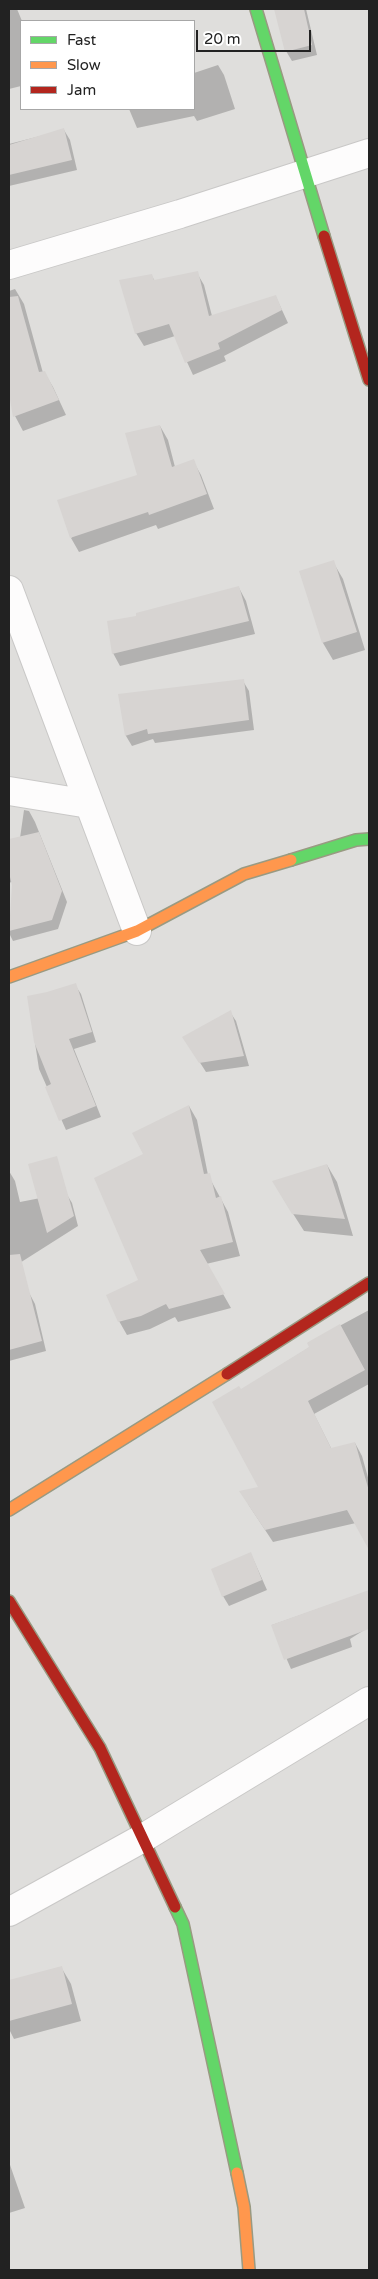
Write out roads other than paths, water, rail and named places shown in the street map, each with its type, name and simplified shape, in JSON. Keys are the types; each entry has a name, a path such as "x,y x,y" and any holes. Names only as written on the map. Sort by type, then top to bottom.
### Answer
{"street":[{"path":"256,9 369,380"},
{"path":"9,265 305,175 369,153"},
{"path":"9,590 137,931"},
{"path":"9,791 89,804"},
{"path":"9,977 137,931 244,874 356,840 369,839"},
{"path":"9,1510 295,1332 369,1283"},
{"path":"9,1601 100,1748 183,1924 244,2207 249,2270"},
{"path":"9,1912 143,1838 369,1701"}]}
